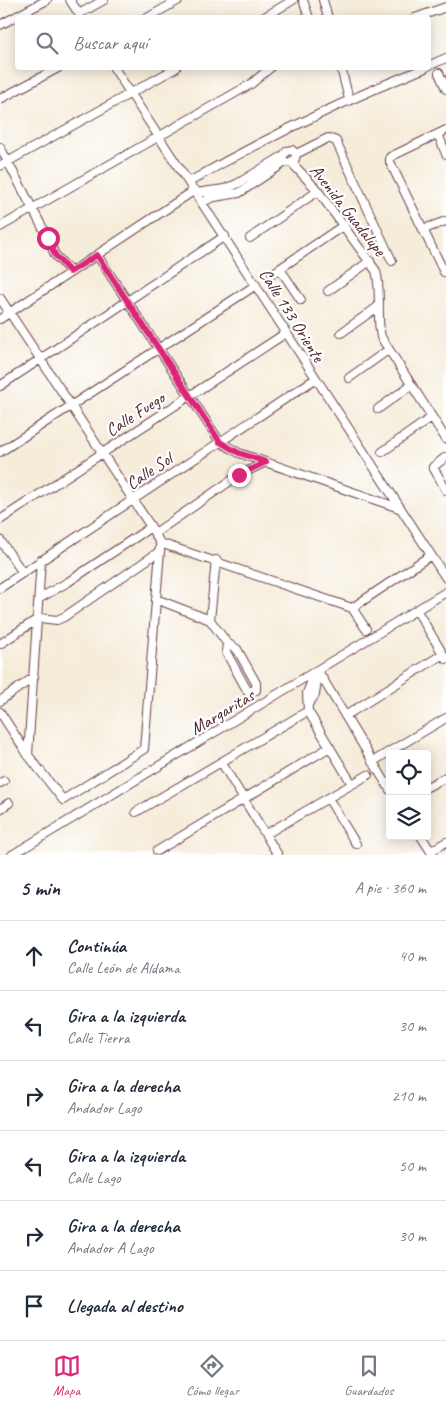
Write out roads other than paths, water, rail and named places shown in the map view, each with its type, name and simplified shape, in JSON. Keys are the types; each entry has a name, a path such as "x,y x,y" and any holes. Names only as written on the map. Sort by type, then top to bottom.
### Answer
{"street":[{"path":"19,15 47,0"},
{"path":"70,0 79,15"},
{"path":"82,15 104,0"},
{"path":"152,15 178,0"},
{"path":"268,15 293,0"},
{"path":"303,0 308,15"},
{"path":"326,1 328,15"},
{"path":"423,15 446,7"},
{"path":"0,25 15,17"},
{"path":"431,65 446,58"},
{"path":"0,99 54,70"},
{"name":"Calle 133 Oriente","path":"115,70 446,578"},
{"path":"0,166 172,70"},
{"path":"0,227 34,210 160,138 251,84 268,70"},
{"path":"342,70 349,99"},
{"path":"189,182 263,140 349,99 420,70"},
{"path":"439,72 446,89"},
{"path":"442,132 446,141"},
{"path":"442,132 446,154"},
{"path":"442,132 390,156 390,162 444,272"},
{"path":"202,202 230,192 283,156 285,152 295,153 328,138 336,140 392,261"},
{"path":"0,147 34,210 55,255 70,272"},
{"path":"0,319 195,192 239,193 284,163 291,162 295,159 295,153"},
{"name":"Avenida Guadalupe","path":"291,162 318,191 370,261 378,279 379,330 388,350 446,439"},
{"path":"250,238 318,191"},
{"path":"424,229 446,221"},
{"path":"272,274 344,225"},
{"path":"0,386 225,236"},
{"path":"97,255 220,442 239,453 399,508"},
{"path":"328,291 370,261"},
{"path":"280,269 301,300"},
{"path":"1,449 256,285"},
{"path":"0,298 160,543 144,749 63,800 28,756 0,712"},
{"path":"341,333 379,306"},
{"name":"Calle Fuego","path":"0,520 286,333"},
{"path":"349,378 388,350"},
{"name":"Calle Sol","path":"0,588 315,379"},
{"path":"378,409 411,385"},
{"path":"382,452 432,417"},
{"path":"446,457 433,467 446,490"},
{"path":"40,598 153,530 239,475 266,462"},
{"path":"0,540 23,573"},
{"path":"160,543 216,560 352,608 366,630"},
{"path":"0,644 39,618 57,620 64,617 160,551"},
{"path":"352,608 431,555"},
{"path":"28,756 39,618 41,560"},
{"path":"210,620 216,560"},
{"name":"Margaritas","path":"12,855 317,672 446,592"},
{"path":"156,599 210,620 227,643 237,649 256,684 256,690 248,692 226,652 227,643"},
{"path":"345,716 443,651 417,611"},
{"path":"136,812 221,762 308,707 315,695 317,672"},
{"path":"317,672 386,784"},
{"path":"0,701 34,677"},
{"path":"308,707 352,784"},
{"path":"372,762 446,718"},
{"path":"157,851 330,747"},
{"path":"221,762 278,855"},
{"path":"266,834 368,775"},
{"path":"431,785 446,776"},
{"path":"328,798 356,844"},
{"path":"0,809 10,802"},
{"path":"424,840 432,853 446,842"}]}
